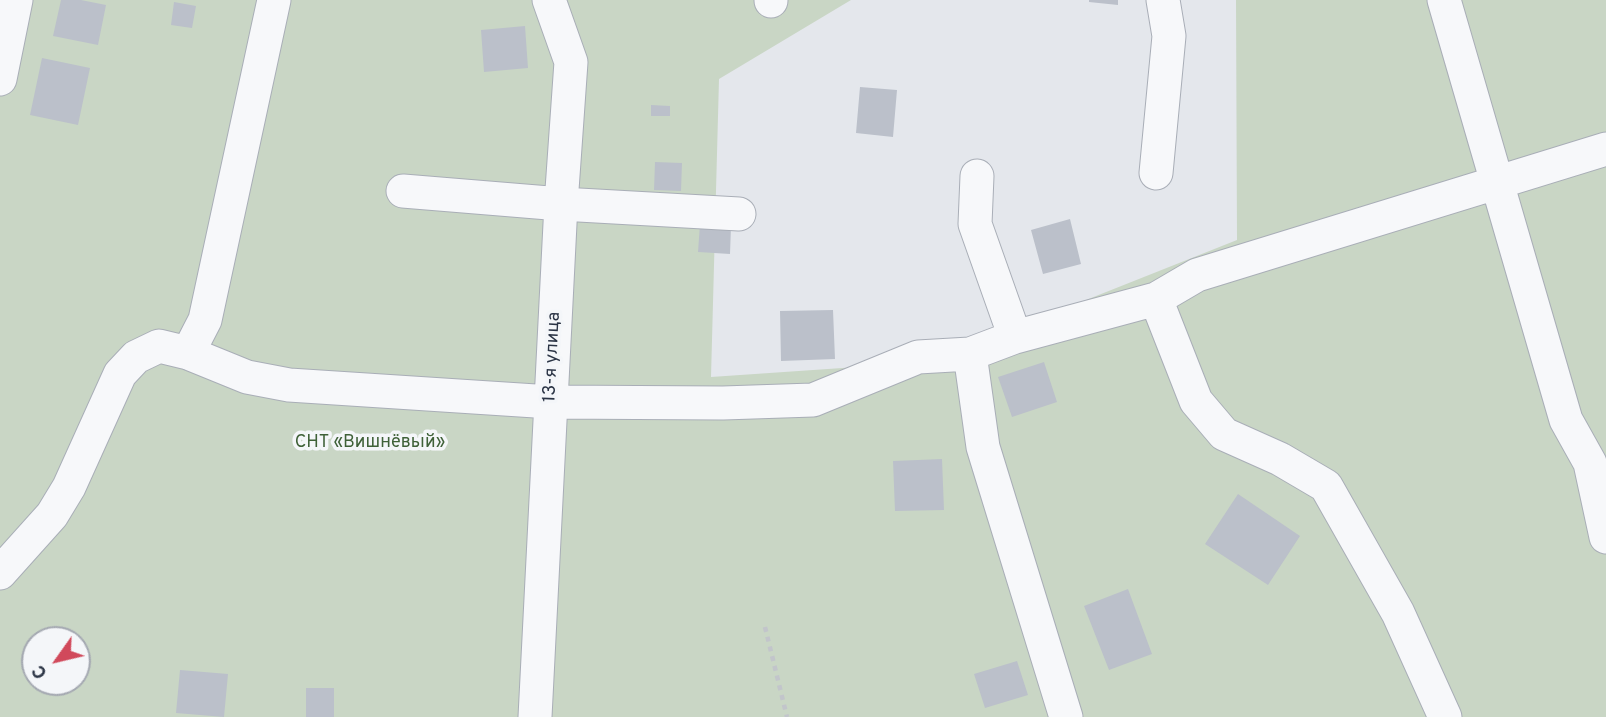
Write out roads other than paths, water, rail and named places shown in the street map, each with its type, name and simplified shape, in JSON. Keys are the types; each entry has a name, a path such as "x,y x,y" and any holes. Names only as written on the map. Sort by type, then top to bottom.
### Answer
{"street":[{"path":"0,79 16,0"},
{"path":"188,353 205,320 274,0"},
{"name":"13-я улица","path":"535,717 561,204 571,62 549,0"},
{"path":"1156,173 1169,36 1163,0"},
{"path":"1444,0 1566,420 1590,463 1606,537"},
{"path":"0,573 52,515 68,487 120,374 136,357 159,346 188,353 247,377 289,385 551,402 723,403 813,400 918,358 970,354 1015,337 1156,299 1197,275 1606,149"},
{"path":"978,176 975,224 1015,337"},
{"path":"403,191 561,204 739,214"},
{"path":"1156,299 1196,401 1224,434 1280,459 1326,486 1398,613 1445,717"},
{"path":"970,354 983,447 1066,717"}],"park label":[{"name":"СНТ «Вишнёвый»","path":"370,443"}]}
